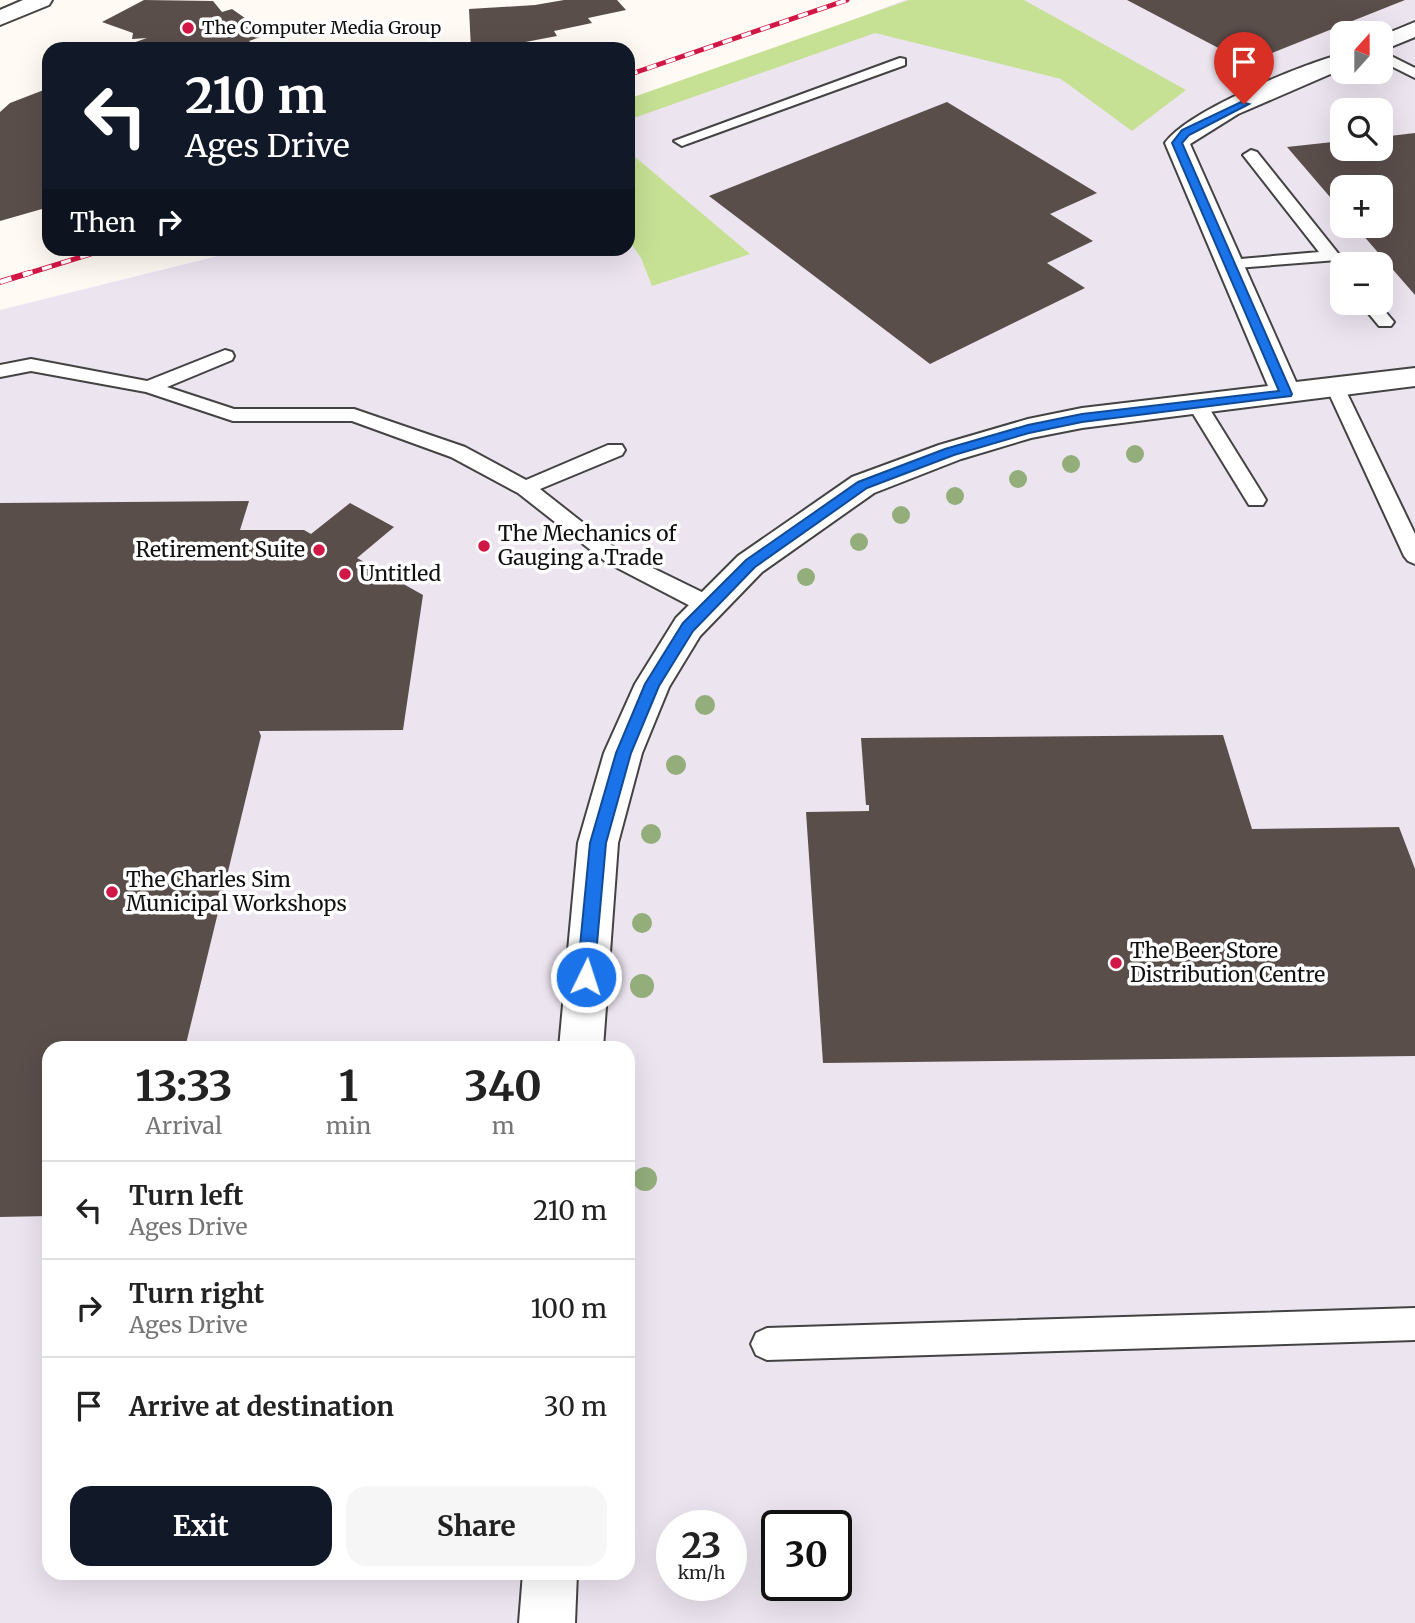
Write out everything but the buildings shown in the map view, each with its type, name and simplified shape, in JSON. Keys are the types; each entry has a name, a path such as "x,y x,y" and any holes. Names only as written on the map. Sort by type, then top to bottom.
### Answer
{"street":[{"path":"0,18 41,0"},
{"path":"1393,39 1415,29"},
{"path":"1286,394 1177,143 1185,132 1208,120 1330,66"},
{"path":"582,1041 598,843 623,753 653,684 688,627 750,564 863,485 950,452 1028,429 1082,418 1415,377"},
{"path":"547,1623 550,1580"}],"lane":[{"path":"682,141 900,62"},
{"path":"1393,62 1415,74"},
{"path":"1251,155 1330,254"},
{"path":"1229,265 1330,263"},
{"path":"1379,315 1385,322"},
{"path":"149,387 225,356"},
{"path":"0,371 31,365 149,387 233,415 354,415 458,452 525,488 613,557 710,606"},
{"path":"1335,387 1415,556"},
{"path":"1197,404 1256,500"},
{"path":"525,488 615,450"},
{"path":"767,1344 1415,1324"}],"shaded area":[{"path":"905,0 1415,0 1415,1623 0,1623 0,310 218,256 635,256 635,103"}],"green space":[{"path":"909,0 1024,0 1186,90 1132,131 1061,79 875,33 635,118 635,97"},
{"path":"635,157 750,254 652,286 635,249"}],"railway":[{"path":"635,73 847,0"},
{"path":"23,275 84,256"},
{"path":"0,282 29,273"}],"place":[{"name":"The Computer Media Group","path":"188,28"},
{"name":"The Mechanics of Gauging a Trade","path":"484,546"},
{"name":"Retirement Suite","path":"319,550"},
{"name":"Untitled","path":"345,574"},
{"name":"The Charles Sim Municipal Workshops","path":"112,892"},
{"name":"The Beer Store Distribution Centre","path":"1116,963"}],"route":[{"path":"586,977 598,843 623,753 653,684 688,627 750,564 863,485 950,452 1028,429 1082,418 1286,394 1177,143 1185,132 1244,104"}]}
